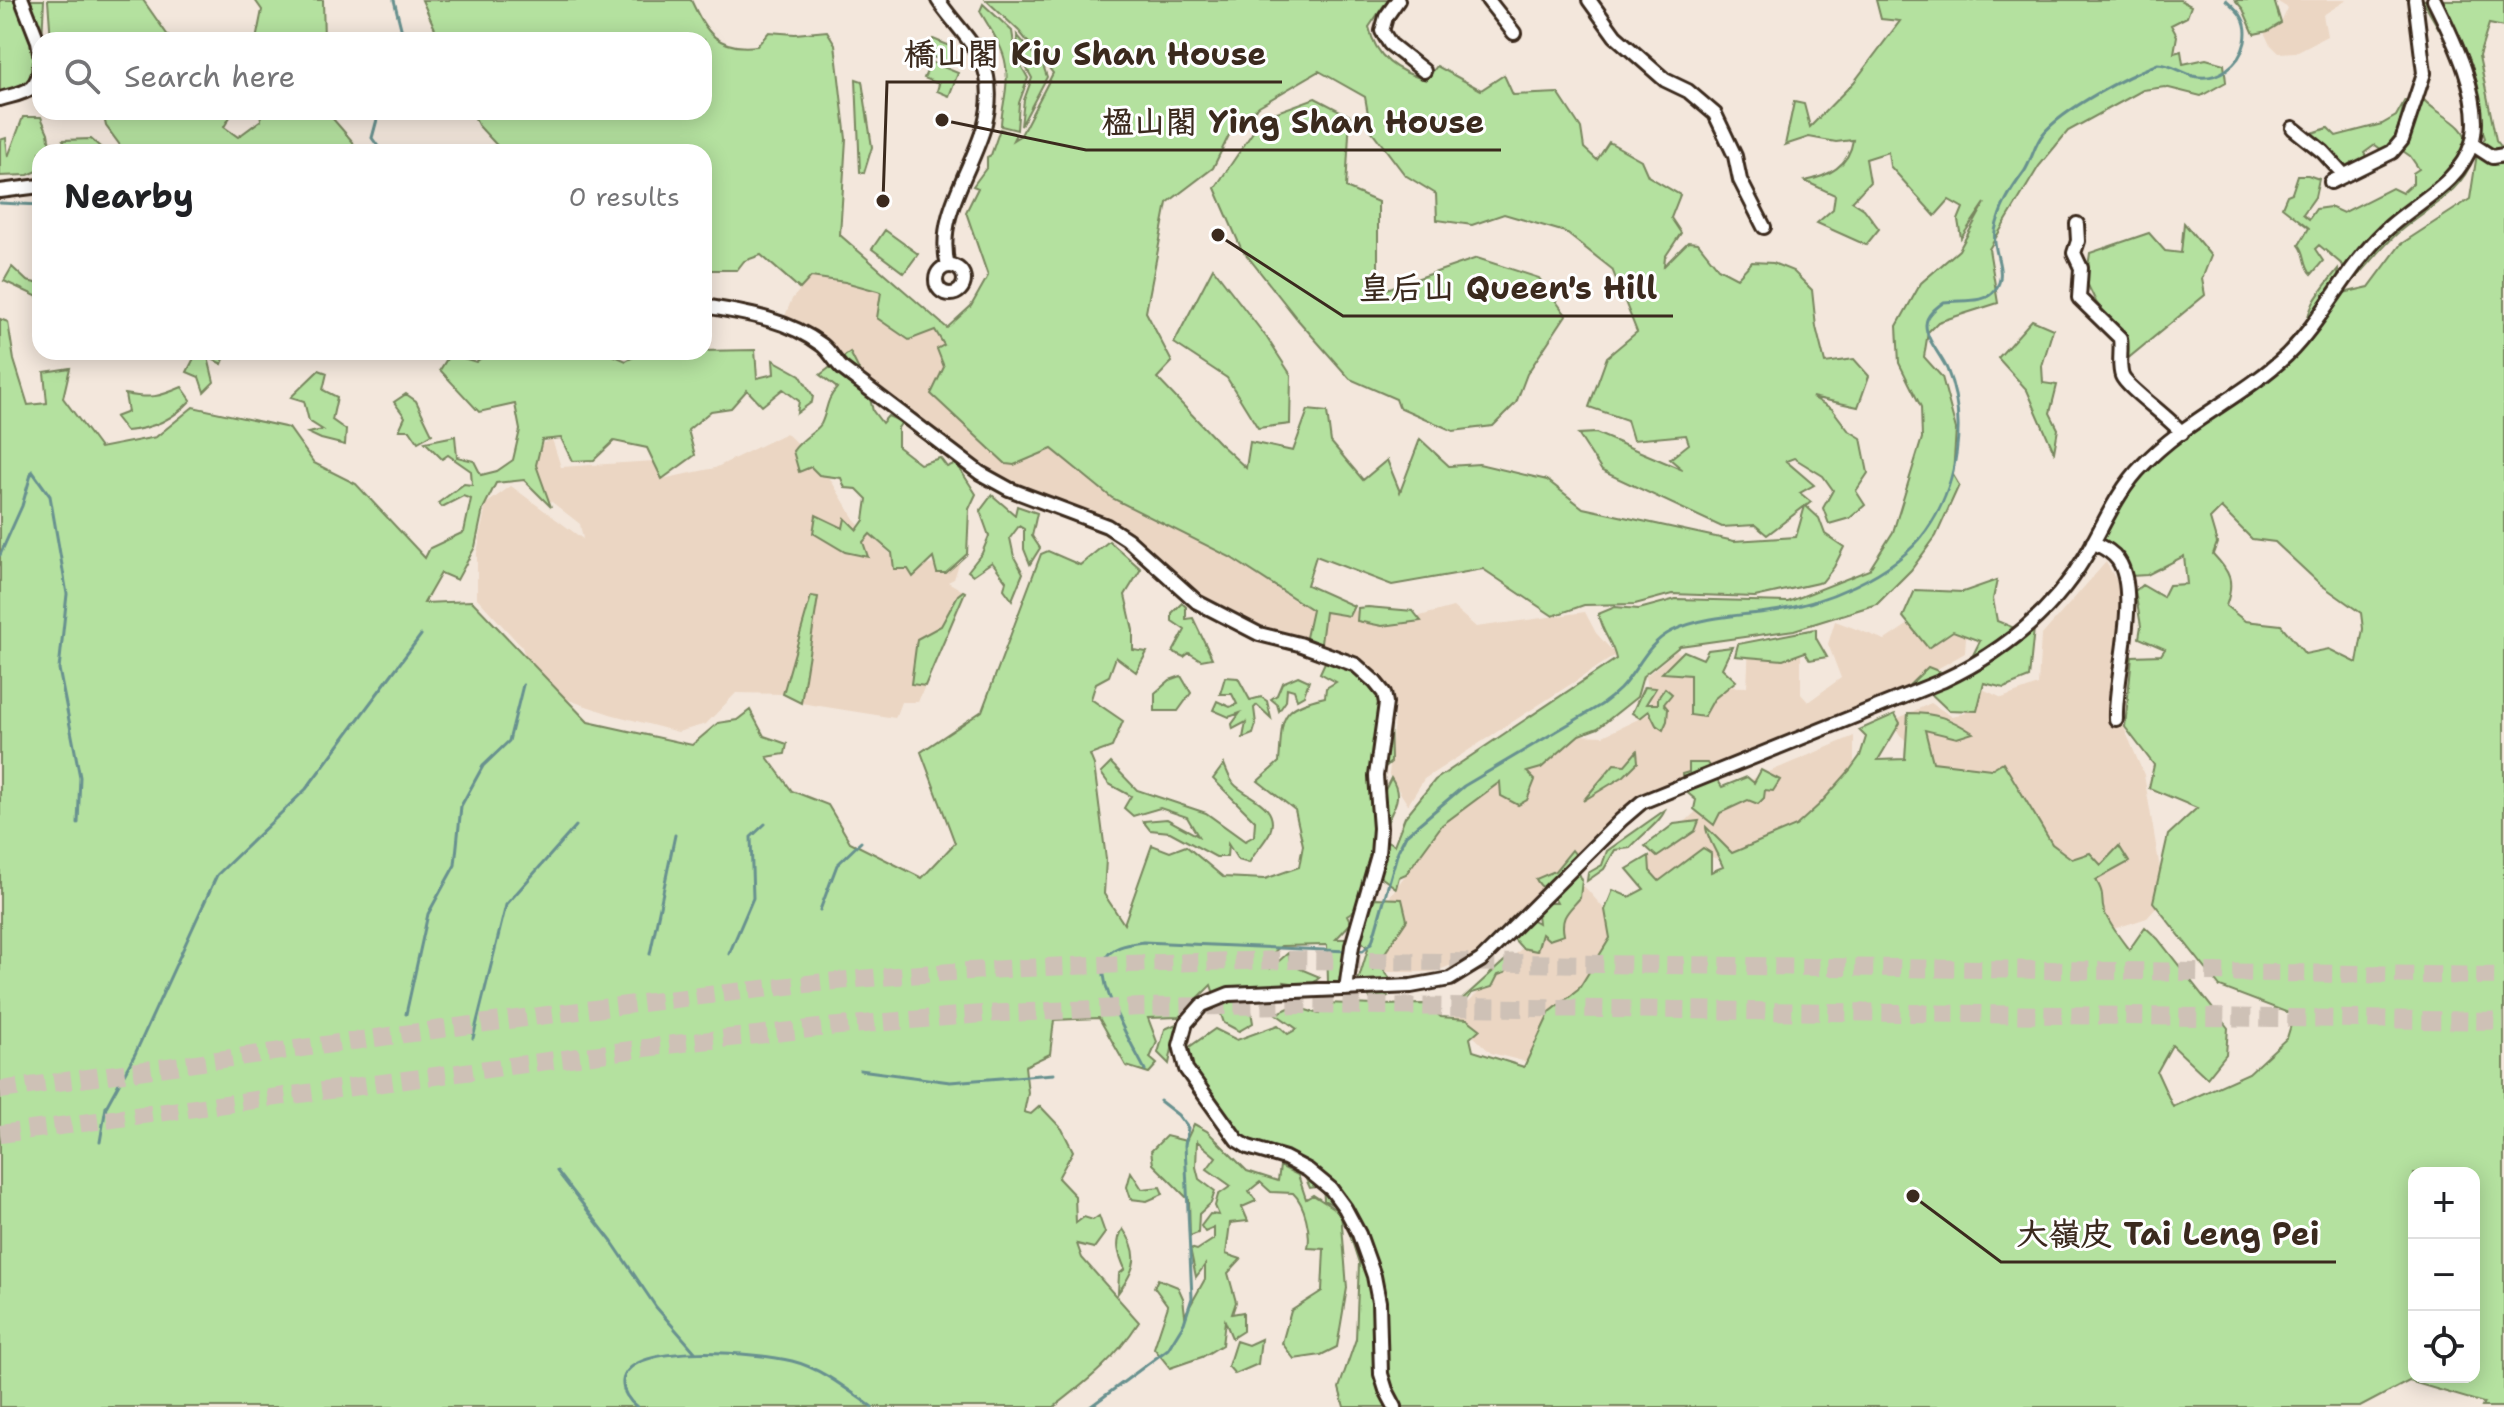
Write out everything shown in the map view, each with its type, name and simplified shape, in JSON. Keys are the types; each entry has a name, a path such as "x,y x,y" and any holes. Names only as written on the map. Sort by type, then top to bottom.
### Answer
{"street":[{"path":"22,0 34,32"},
{"path":"938,0 980,57 988,77 988,98 982,129 944,235 948,266"},
{"path":"1398,0 1386,17 1382,31 1390,44 1424,71"},
{"path":"1488,0 1514,33"},
{"path":"1589,0 1615,36 1665,80 1688,91 1715,114 1735,156 1740,180 1764,227"},
{"path":"2331,182 2392,152 2402,140 2424,73 2415,0"},
{"path":"1395,1407 1381,1374 1379,1302 1374,1276 1359,1234 1331,1189 1308,1170 1237,1140 1189,1074 1181,1049 1182,1031 1189,1019 1199,1008 1218,997 1250,992 1427,984 1450,979 1470,969 1496,947 1637,805 1942,681 1983,660 2024,631 2075,573 2113,504 2137,471 2182,433 2289,353 2377,238 2452,176 2472,144 2475,126 2465,69 2457,45 2434,0"},
{"path":"0,99 32,88"},
{"path":"2293,128 2323,152 2344,175"},
{"path":"2472,144 2501,160"},
{"path":"0,191 32,187"},
{"path":"2077,224 2078,241 2074,253 2081,268 2079,298 2120,338 2122,375 2128,386 2161,411 2182,433"},
{"path":"712,307 768,317 816,341 843,369 980,473 1009,489 1107,526 1127,539 1197,602 1259,634 1299,644 1356,665 1375,682 1384,693 1386,703 1376,776 1378,855 1352,950 1346,989"},
{"path":"2093,542 2117,558 2125,584 2126,635 2116,719"}],"shaded area":[{"path":"2275,0 2347,0 2323,15 2327,36 2296,52 2279,53 2264,32 2281,23 2288,8"},
{"path":"811,277 881,292 935,329 944,345 937,349 944,367 1031,460 1052,449 1097,487 1230,557 1297,602 1301,596 1398,622 1453,607 1476,627 1585,612 1596,633 1616,655 1424,779 1408,805 1389,775 1395,709 1385,686 1350,657 1258,624 1206,600 1106,520 1051,501 989,470 784,318 792,299"},
{"path":"786,433 826,472 856,522 897,560 927,565 960,561 954,579 948,582 965,592 918,702 901,702 895,718 801,703 783,694 736,693 706,724 678,732 610,714 536,689 522,647 477,598 477,553 486,504 511,486 583,539 580,524 548,499 536,465 541,444 552,439 561,467 654,461 662,479 715,468"},
{"path":"2106,562 2129,603 2132,632 2120,718 2144,775 2165,898 2147,918 2107,931 1900,735 1892,721 1931,703 1951,716 1966,713 1965,701 1976,686 2002,698 2038,685 2041,636"},
{"path":"1931,609 1967,621 1965,653 1883,700 1629,805 1485,953 1433,972 1363,972 1400,914 1390,896 1442,825 1504,779 1541,768 1579,735 1603,736 1653,712 1645,677 1676,651 1697,661 1712,686 1747,687 1749,644 1801,653 1801,694 1808,702 1841,678 1828,644 1835,621 1885,640"},
{"path":"1854,736 1854,776 1813,822 1729,863 1700,853 1656,890 1637,868 1712,796"},
{"path":"1584,886 1605,910 1619,936 1531,1063 1491,1053 1453,1017"}],"green space":[{"path":"0,0 44,0 42,32 32,32 32,86 0,103"},
{"path":"48,0 143,0 165,32 50,32"},
{"path":"255,0 323,0 324,32 258,32 262,10"},
{"path":"422,0 691,0 710,32 436,32"},
{"path":"986,0 1400,0 1384,5 1369,27 1377,48 1397,68 1426,80 1437,66 1481,90 1504,75 1513,95 1558,93 1581,128 1584,148 1597,160 1609,142 1641,160 1648,176 1680,195 1671,218 1681,233 1665,257 1664,266 1688,242 1698,243 1718,268 1737,278 1752,262 1773,263 1793,271 1812,290 1816,327 1825,363 1854,359 1869,376 1858,407 1812,397 1832,409 1848,430 1861,438 1868,473 1856,491 1865,505 1850,518 1829,524 1823,508 1833,490 1823,476 1794,458 1786,461 1814,485 1800,493 1811,502 1806,506 1819,518 1825,534 1844,547 1822,582 1755,597 1672,594 1635,604 1584,605 1553,616 1483,569 1392,585 1316,556 1307,585 1354,606 1349,616 1325,612 1320,651 1305,642 1312,610 1230,557 1112,498 1052,449 1014,465 1006,464 931,394 944,367 937,349 944,345 935,330 909,340 877,318 881,292 811,277 800,289 761,255 744,261 737,270 712,270 712,144 496,144 476,120 712,120 712,34 722,42 743,47 757,46 769,32 795,34 827,31 835,44 846,139 840,235 947,328 971,306 988,276 966,212 978,188 973,186 987,167 987,157 991,155 1000,129 1016,134 1013,140 1021,135 1053,73 1019,31","holes":["1319,71 1365,97 1371,130 1405,175 1436,194 1437,220 1472,225 1504,214 1565,232 1612,269 1637,332 1607,357 1589,407 1627,420 1633,440 1686,435 1689,444 1670,459 1683,470 1596,433 1578,434 1602,471 1722,527 1755,525 1767,535 1805,506 1796,537 1734,541 1583,508 1547,480 1479,464 1449,466 1420,439 1400,492 1387,460 1363,480 1331,442 1327,412 1308,410 1293,451 1250,442 1246,468 1219,443 1157,378 1172,362 1146,312 1167,203 1213,168 1232,129 1259,106"]},
{"path":"1876,0 2180,0 2191,6 2187,17 2171,25 2177,36 2174,53 2181,51 2183,64 2206,59 2224,64 2226,82 2201,96 2165,87 2143,90 2068,131 2039,166 1989,249 1998,303 1938,322 1928,332 1924,357 1942,377 1956,429 1953,475 1959,485 1936,536 1911,570 1877,604 1794,630 1680,646 1643,676 1637,697 1598,728 1579,735 1541,768 1527,772 1535,780 1527,800 1518,805 1501,796 1500,782 1442,825 1406,874 1399,877 1396,888 1378,875 1365,903 1347,915 1351,923 1336,939 1353,939 1342,982 1328,982 1327,945 1281,946 1272,954 1271,968 1288,953 1291,965 1320,977 1310,986 1284,982 1280,999 1249,999 1253,1023 1239,1031 1224,1023 1211,985 1179,1017 1148,1018 1157,1042 1150,1058 1157,1064 1149,1073 1126,1066 1099,1018 1054,1020 1050,1054 1025,1066 1028,1093 1024,1112 1031,1114 1040,1106 1062,1129 1073,1151 1058,1178 1075,1196 1076,1223 1084,1217 1093,1220 1099,1216 1105,1233 1094,1248 1077,1244 1082,1258 1139,1322 1101,1368 1054,1407 0,1407 0,319 8,322 14,360 28,405 47,403 44,372 70,368 63,398 100,448 156,437 193,407 289,428 314,463 356,484 425,558 430,548 464,532 471,499 463,496 442,507 438,503 464,484 472,485 471,471 448,455 442,459 425,442 455,436 457,457 474,461 481,475 497,471 513,460 520,430 515,404 479,412 440,370 446,360 712,360 712,351 755,350 757,378 774,374 773,360 800,375 813,396 812,402 797,413 799,401 783,389 762,406 747,390 731,408 711,411 688,430 695,455 662,479 647,448 614,441 594,460 572,461 561,438 542,440 536,465 551,507 524,480 496,483 483,509 475,547 457,580 441,573 424,603 472,601 588,722 692,745 718,723 737,720 750,710 764,736 787,744 785,754 767,757 792,791 828,805 850,842 922,878 955,843 921,752 982,711 1041,554 1048,551 1080,565 1109,541 1141,569 1125,595 1133,630 1133,650 1147,652 1136,672 1116,657 1109,676 1096,683 1091,699 1123,721 1112,747 1090,755 1094,765 1106,859 1104,894 1124,924 1152,845 1170,852 1186,846 1223,877 1265,879 1299,867 1303,845 1295,810 1258,781 1279,762 1283,725 1290,711 1325,697 1326,688 1336,682 1320,673 1326,660 1353,659 1390,708 1391,762 1369,781 1385,790 1391,778 1396,787 1396,802 1384,839 1394,845 1405,817 1435,780 1616,659 1598,614 1615,607 1639,609 1676,599 1788,602 1869,570 1893,532 1922,438 1921,407 1899,363 1897,326 1921,283 1959,250 1985,203 1961,238 1958,220 1963,208 1949,200 1935,216 1890,166 1888,152 1866,159 1870,182 1852,201 1864,209 1879,229 1866,245 1817,223 1833,209 1835,195 1805,181 1822,176 1842,163 1853,140 1836,142 1809,137 1785,145 1794,102 1804,104 1810,127 1854,82 1900,21 1881,19"},
{"path":"2235,0 2274,0 2281,23 2268,31 2254,34 2243,9"},
{"path":"2422,0 2504,0 2504,27 2489,24 2479,56 2496,140 2504,150 2504,1407 2482,1407 2484,1403 2416,1383 2480,1383 2480,1167 2408,1167 2408,1382 2360,1407 1344,1407 1339,1388 1356,1339 1359,1263 1342,1210 1324,1200 1323,1186 1310,1188 1301,1168 1235,1138 1190,1070 1185,1050 1215,1029 1237,1040 1278,1025 1288,1034 1297,1029 1276,1014 1293,1006 1319,1014 1326,1003 1374,1005 1367,993 1356,988 1368,949 1360,939 1375,898 1402,899 1407,920 1374,969 1381,967 1398,988 1456,979 1457,983 1412,993 1394,992 1385,998 1382,1005 1424,1004 1441,1017 1467,1019 1480,1029 1470,1038 1473,1051 1524,1067 1550,1012 1578,990 1610,938 1605,910 1613,890 1629,897 1644,889 1627,869 1649,856 1650,871 1659,881 1703,848 1711,853 1711,872 1723,867 1706,827 1732,853 1796,826 1820,804 1860,756 1866,737 1859,730 1895,714 1900,723 1878,760 1905,759 1908,713 1935,715 1973,733 1957,738 1925,730 1933,762 1991,769 2003,762 2052,844 2072,859 2090,853 2101,865 2119,846 2129,862 2096,880 2104,911 2112,926 2129,950 2145,927 2158,939 2228,1028 2226,1054 2207,1078 2172,1045 2157,1072 2173,1107 2249,1073 2287,1038 2294,1015 2220,987 2153,902 2168,835 2197,808 2149,788 2154,765 2125,727 2132,656 2161,655 2165,649 2139,638 2141,626 2135,591 2142,585 2163,597 2169,585 2187,584 2184,556 2147,575 2130,576 2102,537 2131,480 2180,440 2234,404 2303,345 2306,321 2313,304 2338,269 2339,294 2369,287 2401,244 2470,199 2478,147 2485,138 2459,63","holes":["2221,508 2252,539 2275,542 2320,584 2361,613 2363,629 2357,663 2329,649 2305,654 2281,625 2245,621 2226,606 2229,577 2213,554 2217,543 2210,519"]},
{"path":"983,4 1012,31 1016,57 1028,78 1019,103 1017,130 1001,126 1006,65 1000,47 980,11"},
{"path":"1017,35 1043,65 1047,77 1021,126 1024,100 1032,78 1019,54"},
{"path":"933,39 948,45 954,54 952,65 926,54"},
{"path":"931,62 958,73 949,96 937,91 939,84 924,78"},
{"path":"856,79 862,81 872,147 864,173 860,172"},
{"path":"1315,98 1350,116 1346,188 1378,202 1378,292 1477,258 1539,278 1566,315 1527,374 1516,403 1493,426 1453,431 1399,407 1396,399 1350,379 1241,248 1215,188 1263,117"},
{"path":"2405,100 2393,147 2385,152 2375,145 2364,153 2366,156 2360,164 2353,165 2352,162 2344,167 2306,135 2328,128 2336,136 2382,124 2396,116"},
{"path":"2424,100 2465,134 2473,158 2461,181 2400,231 2357,277 2319,245 2315,249 2323,261 2312,274 2299,245 2309,228 2282,207 2287,195 2292,193 2298,175 2319,179 2315,197 2303,214 2309,219 2316,209 2330,207 2343,213 2392,188 2402,193 2413,183 2413,173 2419,169 2410,156 2400,149"},
{"path":"23,117 42,120 50,144 32,144 32,173 0,176 0,140 6,138 8,157"},
{"path":"105,120 228,120 224,127 238,137 261,120 334,120 354,144 119,144"},
{"path":"91,139 97,144 65,144 63,140"},
{"path":"2184,223 2211,256 2202,279 2205,295 2126,360 2123,336 2096,302 2086,281 2090,253 2149,233 2165,251 2181,253"},
{"path":"885,230 918,254 904,273 872,249"},
{"path":"12,267 32,282 32,294 4,281"},
{"path":"1213,268 1267,338 1291,375 1290,424 1258,428 1227,378 1174,343"},
{"path":"2032,320 2053,329 2042,366 2043,383 2057,385 2050,413 2058,429 2054,452 2027,390 1998,358"},
{"path":"850,352 867,386 873,411 882,423 888,416 902,422 898,428 898,447 920,464 940,458 947,467 956,463 976,494 969,509 967,554 946,573 937,573 933,558 913,577 908,569 894,569 892,553 870,534 863,542 868,557 845,552 813,533 816,515 843,528 845,518 857,530 864,520 867,499 857,489 845,488 841,478 819,475 811,467 799,472 793,451 821,424 837,388 820,375"},
{"path":"193,360 209,360 214,382 204,392 199,377 187,372"},
{"path":"319,370 327,373 323,390 337,397 332,420 346,430 345,445 308,433 323,430 309,421 304,401 291,397"},
{"path":"182,387 191,400 162,422 126,431 115,417 128,412 125,394 155,396"},
{"path":"406,394 416,401 432,434 418,442 410,430 399,430 405,417 394,402"},
{"path":"992,495 1015,515 1017,506 1037,513 1032,536 1040,548 1030,564 1024,549 1024,529 1019,526 1010,538 1014,557 1023,573 1012,600 1004,589 1006,581 992,562 973,575 968,571 982,553 989,536 980,511"},
{"path":"1997,580 1993,599 1997,621 2014,628 2035,618 2029,678 2004,688 1984,683 1977,711 1948,710 1926,689 1892,702 1928,667 1951,676 1970,661 1980,641 1953,631 1928,648 1903,617 1915,590 1963,592"},
{"path":"963,591 925,686 911,684 917,639 941,626"},
{"path":"811,596 818,597 801,703 783,694"},
{"path":"1182,603 1186,607 1186,619 1193,618 1212,658 1201,660 1189,653 1184,657 1173,652 1185,630 1172,621 1172,613"},
{"path":"1358,608 1413,611 1421,621 1382,626 1357,621"},
{"path":"1816,629 1816,638 1827,657 1810,660 1805,652 1783,660 1735,656 1738,644"},
{"path":"1732,647 1722,668 1736,681 1714,699 1704,717 1690,715 1690,675 1662,673 1684,651 1703,659 1708,650"},
{"path":"1181,676 1191,693 1178,711 1155,711 1155,693 1170,680"},
{"path":"1298,676 1309,681 1304,695 1297,699 1294,690 1287,688 1286,701 1279,711 1271,699 1277,695 1282,683"},
{"path":"1225,677 1238,678 1250,700 1261,697 1267,701 1271,718 1257,705 1254,708 1256,724 1253,734 1243,738 1246,722 1233,729 1232,724 1240,713 1229,717 1213,710 1217,701 1230,707 1237,704 1232,694 1220,694"},
{"path":"1644,687 1656,688 1646,704 1658,704 1658,698 1665,688 1672,694 1664,704 1668,709 1663,730 1656,725 1649,711 1640,718 1632,713"},
{"path":"1637,751 1638,762 1624,776 1583,801 1614,764 1625,765"},
{"path":"1111,763 1137,790 1206,813 1245,841 1254,836 1255,821 1213,779 1224,764 1234,784 1267,810 1272,823 1270,832 1249,863 1238,860 1228,844 1227,857 1216,857 1170,832 1150,830 1143,821 1167,819 1198,836 1187,817 1160,808 1133,816 1124,808 1131,796 1109,784 1101,773"},
{"path":"1689,763 1707,763 1722,787 1747,777 1754,783 1761,770 1780,780 1773,791 1765,790 1764,798 1758,804 1748,800 1720,813 1714,825 1694,809 1696,800 1684,790 1682,774 1689,772"},
{"path":"1665,810 1630,848 1615,850 1604,869 1587,881 1588,873 1602,865 1607,851"},
{"path":"1699,821 1695,831 1657,857 1645,846 1674,824"},
{"path":"1572,850 1582,863 1577,869 1582,880 1580,898 1564,919 1564,935 1549,940 1542,934 1537,951 1522,948 1512,937 1529,918 1538,923 1537,914 1547,903 1557,903 1536,879 1555,871"},
{"path":"1511,955 1515,959 1505,973 1498,975 1492,987 1472,993 1466,1001 1458,1003"},
{"path":"1192,1017 1173,1044 1169,1064 1158,1053 1165,1029"},
{"path":"1194,1124 1207,1131 1247,1171 1278,1181 1280,1166 1298,1175 1306,1199 1313,1195 1341,1213 1347,1288 1337,1347 1321,1355 1294,1359 1282,1343 1291,1311 1322,1291 1324,1249 1308,1248 1306,1219 1293,1193 1271,1192 1260,1182 1249,1191 1256,1201 1242,1207 1248,1221 1230,1223 1226,1254 1241,1259 1228,1273 1236,1302 1232,1314 1243,1312 1243,1331 1232,1338 1225,1321 1222,1345 1202,1357 1170,1368 1154,1348 1168,1306 1154,1287 1158,1279 1178,1287 1185,1315 1205,1279 1205,1265 1196,1277 1190,1248 1197,1250 1214,1239 1214,1228 1205,1232 1201,1226 1210,1214 1219,1215 1215,1206 1218,1195 1231,1186 1207,1169 1216,1157 1197,1141 1199,1179 1215,1191 1211,1203 1199,1214 1198,1233 1190,1236 1189,1200 1153,1164 1151,1151 1166,1136 1186,1141"},
{"path":"1131,1172 1142,1189 1160,1187 1163,1194 1147,1201 1131,1199 1127,1187"},
{"path":"1123,1229 1132,1246 1134,1261 1118,1293 1119,1274 1125,1269 1118,1244"},
{"path":"1261,1339 1258,1364 1235,1374 1228,1366 1236,1341 1248,1345"}],"waterway":[{"path":"394,0 402,32"},
{"path":"1356,951 1363,951 1372,942 1398,851 1406,835 1464,786 1601,705 1620,689 1663,636 1695,623 1810,603 1876,575 1912,547 1926,531 1946,494 1958,430 1953,388 1947,369 1928,336 1928,318 1944,302 1979,300 1995,290 2000,269 1994,239 2000,214 2040,138 2052,124 2096,94 2158,64 2202,77 2219,74 2233,64 2245,42 2246,29 2240,14 2226,0"},
{"path":"376,144 372,138 377,120"},
{"path":"0,203 32,205"},
{"path":"32,471 50,496 67,594 59,669 80,777 78,823"},
{"path":"0,555 22,506 32,471"},
{"path":"100,1142 106,1107 135,1054 217,875 306,789 421,635"},
{"path":"406,1014 428,914 455,865 461,806 483,766 509,741 523,685"},
{"path":"729,954 753,898 751,837 765,824"},
{"path":"473,1038 506,905 576,826"},
{"path":"650,954 675,835"},
{"path":"820,910 837,865 861,842"},
{"path":"1145,1070 1117,1015 1106,984 1105,960 1116,949 1143,942 1348,951"},
{"path":"860,1070 950,1082 1054,1074"},
{"path":"1090,1407 1168,1349 1184,1323 1192,1298 1185,1145 1188,1128 1178,1115 1160,1101"},
{"path":"557,1171 612,1242 656,1307 695,1352"},
{"path":"637,1407 627,1396 623,1385 631,1368 648,1359 699,1353 754,1355 803,1364 834,1380 872,1407"}],"tunnel":[{"path":"0,1090 714,994 935,973 1054,967 1293,960 2504,976"},
{"path":"0,1134 675,1044 983,1014 1142,1007 1305,1005 2504,1021"}],"place":[{"name":"楹山閣 Ying Shan House","path":"942,120"},
{"name":"橋山閣 Kiu Shan House","path":"883,201"},
{"name":"皇后山 Queen's Hill","path":"1218,235"},
{"name":"大嶺皮 Tai Leng Pei","path":"1913,1196"}]}
